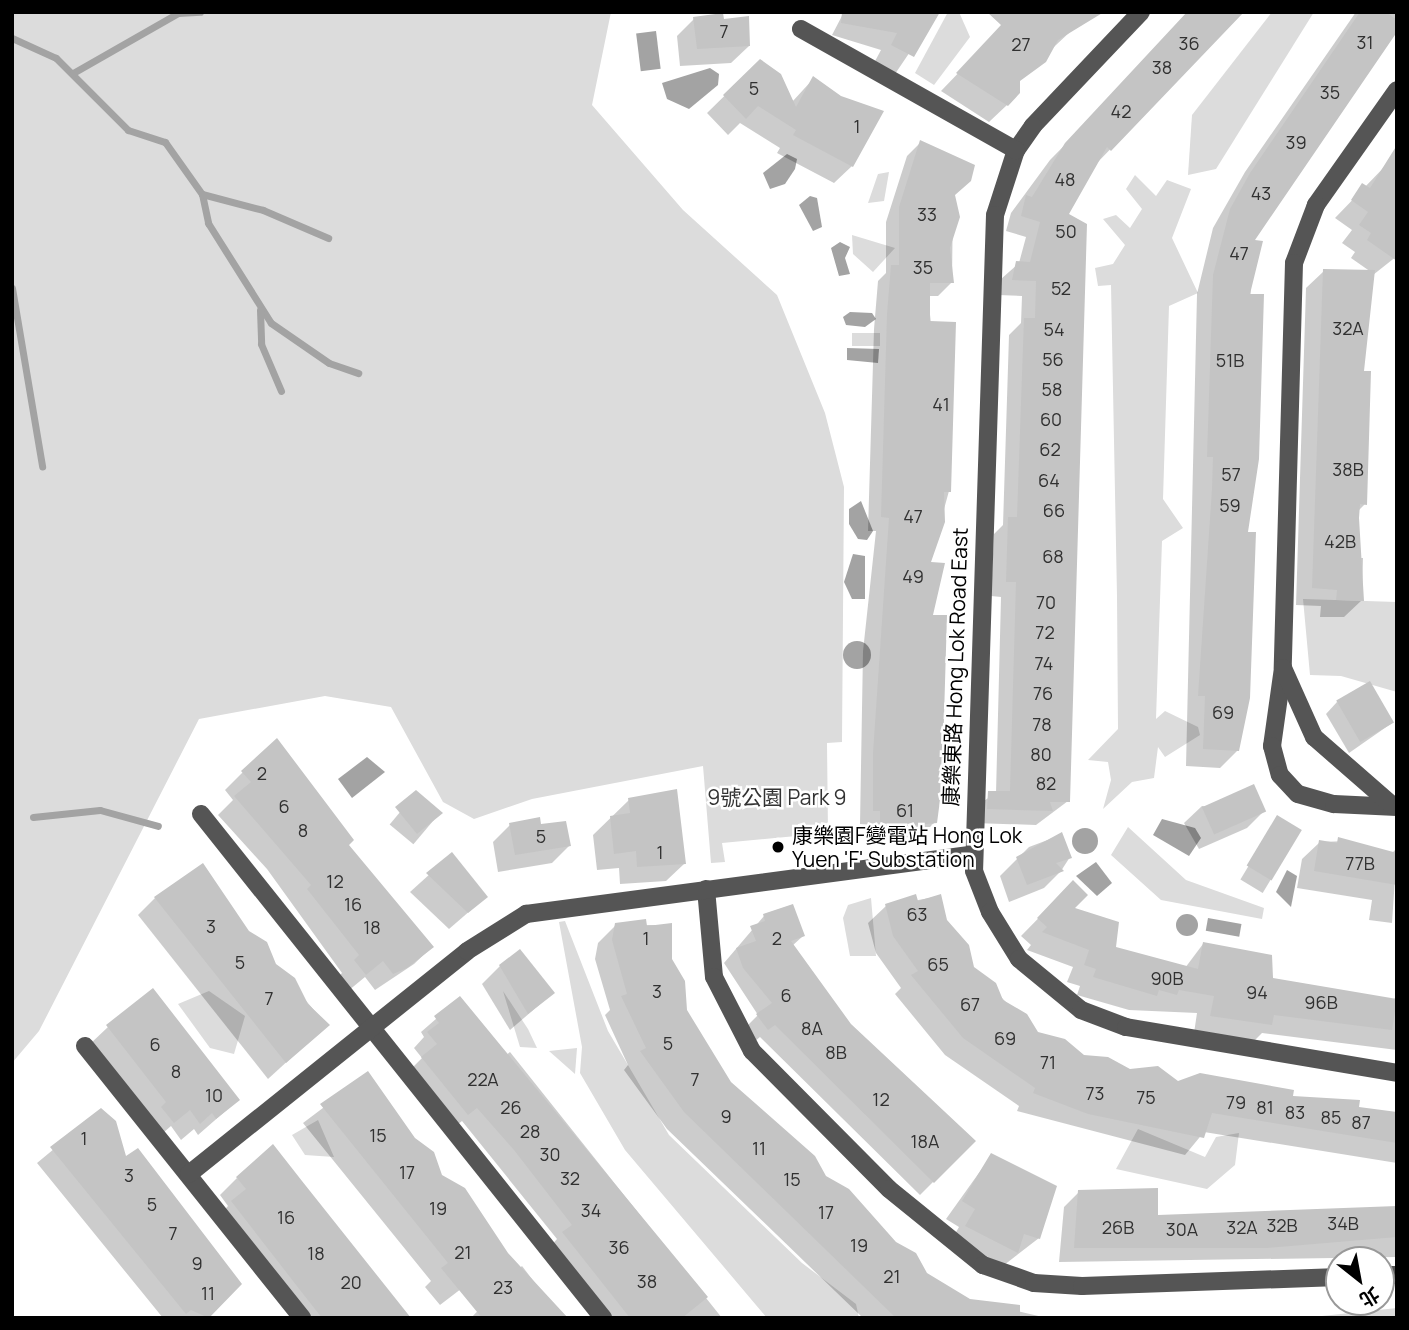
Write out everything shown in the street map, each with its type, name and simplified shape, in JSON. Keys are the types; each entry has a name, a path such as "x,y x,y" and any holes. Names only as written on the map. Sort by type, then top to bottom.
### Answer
{"street":[{"name":"康樂東路 Hong Lok Road East","path":"1141,12 1017,150 991,245 971,855 1007,943 1031,974 1081,1010 1145,1031 1397,1073"},
{"path":"801,29 1017,150"},
{"path":"1395,806 1334,804 1288,786 1272,746 1283,668 1294,263 1316,205 1391,110 1397,90"},
{"path":"1283,668 1314,737 1395,806"},
{"path":"201,814 603,1318"},
{"path":"189,1174 498,929 526,914 971,855"},
{"path":"706,889 714,977 752,1051 889,1189 971,1258 1010,1278 1056,1285 1325,1277"},
{"path":"85,1046 302,1318"}],"green space":[{"name":"9號公園 Park 9","path":"12,12 611,12 592,105 683,210 777,295 825,413 844,487 842,742 827,743 828,833 722,843 725,862 711,863 703,766 532,799 474,819 443,802 391,707 325,696 199,719 39,1031 12,1063"},
{"path":"948,12 959,12 970,37 934,85 915,73"},
{"path":"1272,12 1314,12 1216,169 1188,175 1192,115"},
{"path":"889,172 884,201 868,203 878,174"},
{"path":"1135,175 1156,196 1167,180 1191,189 1172,238 1198,293 1169,306 1163,499 1183,528 1162,541 1156,719 1165,711 1198,727 1200,735 1165,757 1158,747 1154,778 1132,782 1103,809 1111,780 1108,762 1088,760 1118,729 1117,596 1111,285 1098,286 1095,268 1113,264 1125,245 1103,219 1116,215 1130,228 1142,209 1126,189"},
{"path":"852,235 895,248 873,272 853,254"},
{"path":"852,333 880,333 880,346 852,346"},
{"path":"1303,599 1397,602 1397,692 1341,676 1310,675"},
{"path":"1128,827 1186,880 1264,908 1262,919 1161,900 1111,855"},
{"path":"871,898 876,956 850,956 843,918 848,905"},
{"path":"565,921 608,1031 669,1135 802,1263 856,1304 859,1318 767,1318 625,1150 580,1073 582,1047 559,922"},
{"path":"209,991 245,1016 234,1054 210,1048 178,1004"},
{"path":"503,991 528,1029 537,1048 520,1047"},
{"path":"577,1048 575,1074 549,1051"},
{"path":"318,1120 334,1157 305,1155 292,1135"},
{"path":"1138,1129 1205,1157 1216,1137 1239,1133 1235,1165 1207,1189 1116,1169"},
{"path":"1395,1308 1397,1318 1303,1318 1395,1316"}],"shaded area":[{"path":"656,31 661,69 641,71 636,33"},
{"path":"710,68 719,74 718,85 689,109 667,99 662,83"},
{"path":"787,154 797,159 795,169 785,184 770,189 763,173"},
{"path":"810,196 817,198 822,227 813,231 799,205"},
{"path":"840,242 850,247 845,258 850,274 839,276 831,248"},
{"path":"850,312 872,313 876,319 865,327 846,325 843,317"},
{"path":"847,348 879,349 878,363 847,360"},
{"path":"861,501 873,531 867,540 858,539 849,524 849,509"},
{"path":"853,554 865,556 865,599 852,599 844,582"},
{"path":"857,641 867,645 871,655 867,665 857,669 847,665 843,655 847,645"},
{"path":"367,757 385,772 352,798 338,779"},
{"path":"1162,819 1195,828 1201,838 1189,856 1153,835"},
{"path":"1085,828 1094,832 1098,841 1094,850 1085,854 1076,850 1072,841 1076,832"},
{"path":"1096,862 1112,883 1097,896 1076,876"},
{"path":"1287,870 1297,876 1291,907 1276,892"},
{"path":"1187,914 1195,917 1198,925 1195,933 1187,936 1179,933 1176,925 1179,917"},
{"path":"1208,918 1241,924 1239,937 1206,931"}],"building":[{"path":"842,12 940,12 914,57 891,45 897,33 841,23"},
{"path":"987,12 1104,12 1058,40 1046,62 1020,81 1020,93 1008,106 956,73 1001,25"},
{"path":"1187,12 1244,12 1111,151 1107,147 1069,214 1087,224 1070,802 1050,802 1053,811 987,809 988,791 1010,791 1016,582 1006,582 1008,517 1017,517 1024,318 1035,318 1036,281 1012,280 1016,261 1030,262 1040,222 1021,216 1026,195 1032,197 1065,143"},
{"path":"1360,12 1386,12 1397,20 1397,32 1255,240 1263,241 1250,294 1264,294 1259,459 1248,532 1256,532 1250,698 1239,751 1203,749 1205,696 1198,696 1212,489 1213,457 1207,457 1213,275 1230,209 1250,173"},
{"path":"723,13 724,19 749,16 750,46 697,49 693,17"},
{"path":"760,59 781,74 796,107 813,76 841,96 884,111 853,167 793,135 796,130 758,106 746,119 723,95"},
{"path":"920,140 975,165 971,181 955,195 960,217 950,248 954,283 930,283 930,321 956,322 951,492 944,492 945,522 931,562 945,563 933,615 947,615 942,785 937,823 880,828 880,811 873,811 873,753 889,518 881,517 887,314 891,265 899,265 899,207"},
{"path":"1397,145 1397,261 1367,240 1371,233 1359,225 1368,212 1351,200 1362,183 1370,188"},
{"path":"1323,269 1375,270 1364,371 1371,371 1367,505 1360,504 1359,518 1364,601 1336,600 1337,590 1312,588"},
{"path":"1370,681 1394,723 1360,742 1336,700"},
{"path":"277,738 354,840 349,845 434,947 407,968 393,974 383,961 366,975 354,960 359,955 307,889 311,885 234,796 251,782 241,771"},
{"path":"1254,784 1266,811 1214,835 1202,807"},
{"path":"677,789 686,864 637,867 636,851 614,854 610,816 630,813 628,798"},
{"path":"416,790 443,813 417,834 395,807"},
{"path":"1277,815 1302,830 1271,881 1247,866"},
{"path":"540,817 541,824 566,821 571,846 515,855 509,823"},
{"path":"1062,832 1072,858 1056,863 1064,871 1027,885 1016,857"},
{"path":"1338,837 1397,853 1397,885 1314,871 1319,840 1337,843"},
{"path":"452,852 488,897 468,913 426,873"},
{"path":"203,863 249,931 267,942 276,964 295,978 308,1004 330,1025 286,1063 154,897"},
{"path":"1073,880 1088,895 1075,908 1119,922 1116,947 1198,969 1203,942 1272,955 1273,978 1397,999 1392,1030 1274,1015 1272,1025 1210,1016 1214,996 1179,990 1177,995 1159,990 1157,996 1093,977 1096,969 1084,965 1089,950 1042,932 1047,927 1037,918"},
{"path":"916,894 918,901 941,894 947,920 969,945 974,967 996,983 1003,1000 1027,1014 1038,1032 1065,1039 1084,1055 1108,1057 1130,1069 1158,1066 1178,1081 1200,1073 1294,1090 1293,1096 1360,1100 1359,1107 1397,1112 1397,1143 1212,1113 1204,1138 1088,1114 1033,1093 1035,1088 963,1038 911,975 918,971 893,936 885,904"},
{"path":"793,904 805,936 791,941 851,1024 976,1141 934,1183 775,1025 768,1030 756,1014 772,1003 743,968 736,948 756,941 750,926 765,921 763,914"},
{"path":"646,919 647,926 672,923 672,959 685,981 687,1010 731,1082 815,1156 826,1176 849,1189 896,1242 916,1253 927,1273 970,1299 1020,1305 1020,1318 896,1318 684,1112 640,1051 646,1048 621,996 627,994 612,940 615,923"},
{"path":"520,949 555,993 528,1014 499,965"},
{"path":"153,988 240,1100 216,1119 212,1113 200,1124 190,1110 174,1123 161,1107 166,1102 106,1025"},
{"path":"460,996 708,1297 682,1318 630,1318 562,1232 572,1225 514,1150 477,1108 468,1115 421,1057 437,1044 427,1032 439,1023 434,1016"},
{"path":"368,1071 415,1138 434,1152 442,1175 465,1188 508,1253 568,1318 482,1318 441,1268 448,1263 320,1104"},
{"path":"101,1108 116,1121 126,1156 138,1148 242,1284 209,1318 191,1310 186,1314 50,1147"},
{"path":"273,1144 411,1318 322,1318 231,1201 246,1189 236,1177"},
{"path":"991,1153 1057,1186 1040,1239 1024,1234 1018,1253 965,1226 975,1209 962,1201"},
{"path":"1158,1188 1158,1215 1397,1206 1397,1237 1267,1248 1074,1248 1078,1190"}],"waterway":[{"path":"73,73 178,13 200,12"},
{"path":"12,38 56,58 128,130 165,142 202,194 208,223 271,323 329,363 358,373"},
{"path":"202,194 263,210 328,238"},
{"path":"12,288 42,466"},
{"path":"260,310 261,344 281,391"},
{"path":"33,817 100,810 158,826"}],"place":[{"name":"康樂園F變電站 Hong Lok Yuen 'F' Substation","path":"778,847"}]}
